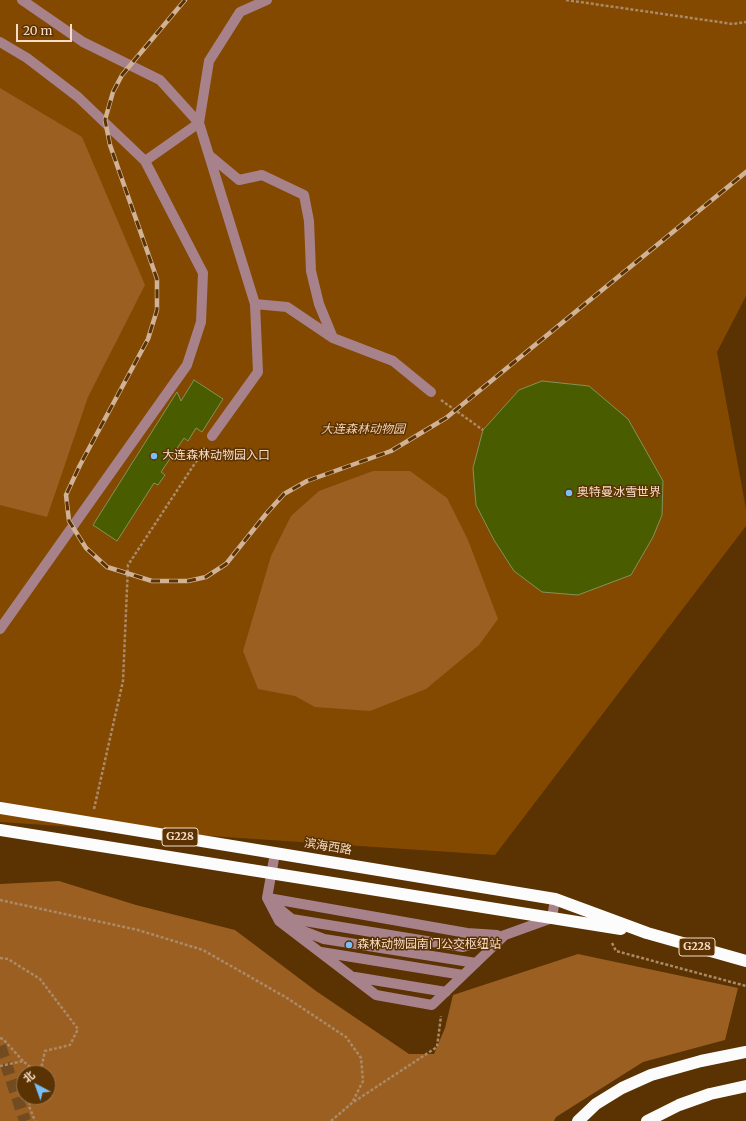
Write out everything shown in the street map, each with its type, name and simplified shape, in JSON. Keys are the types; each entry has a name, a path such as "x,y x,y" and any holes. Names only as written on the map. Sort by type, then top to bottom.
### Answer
{"highway":[{"name":"滨海西路","path":"0,808 555,898 648,933 746,961"},
{"name":"滨海西路","path":"0,830 648,933"},
{"path":"578,1121 596,1104 622,1088 651,1076 700,1061 746,1052"},
{"path":"647,1121 679,1105 746,1086"}],"lane":[{"path":"22,0 83,42 160,80 199,123 255,304 258,372 212,436"},
{"path":"145,161 199,123 209,61 240,12 267,0"},
{"path":"0,42 27,58 78,97 145,161 204,273 201,322 187,366 0,630"},
{"path":"209,155 239,180 262,175 304,195 309,221 311,271 319,304 333,338"},
{"path":"255,304 287,307 333,338 393,360 431,392"},
{"path":"275,853 267,898 279,922 376,995 432,1005 505,935"},
{"path":"267,898 292,919 463,947 505,935 552,918 555,898"},
{"path":"267,898 467,933 505,935"},
{"path":"279,922 324,938 476,963"},
{"path":"318,952 463,975"},
{"path":"353,977 446,992"}],"path":[{"path":"566,0 733,24 746,22"},
{"path":"431,392 482,430"},
{"path":"91,823 123,682 128,565 212,436"},
{"path":"0,900 138,930 203,950 268,987 346,1037 361,1058 363,1081 352,1103"},
{"path":"602,926 616,951 746,986"},
{"path":"0,958 8,959 40,979 78,1029 70,1045 45,1051 42,1065"},
{"path":"331,1121 352,1103 437,1047 446,992"},
{"path":"0,1038 3,1039 27,1065"},
{"path":"0,1066 23,1061"},
{"path":"29,1105 35,1121"}],"green space":[{"name":"大连森林动物园","path":"0,0 746,0 746,296 717,352 746,509 746,526 495,855 0,822"}],"shaded area":[{"path":"0,88 82,137 145,285 88,397 47,517 0,505"},
{"path":"373,471 410,471 447,498 468,540 498,619 479,645 426,689 370,711 315,707 295,696 258,689 243,651 271,556 291,516 319,491"},
{"path":"59,881 136,905 235,930 316,991 409,1054 434,1054 445,1028 453,995 578,954 738,988 725,1040 643,1062 556,1117 554,1121 0,1121 0,884"}],"building":[{"name":"大连森林动物园入口","path":"194,380 223,399 202,432 196,428 188,441 184,438 161,472 165,475 158,485 154,483 117,541 93,525 177,392 181,401"},
{"name":"奥特曼冰雪世界","path":"542,381 589,386 628,419 663,481 662,515 653,537 631,575 578,595 542,592 514,571 494,540 476,505 473,468 483,430 519,390"}],"tunnel":[{"path":"0,1046 25,1121"}],"railway":[{"path":"185,0 122,75 113,92 105,120 110,145 157,279 157,310 148,339 80,465 66,495 69,521 86,548 107,567 152,581 188,581 206,577 226,564 284,494 307,481 391,451 446,418 746,172"}],"place":[{"name":"大连森林动物园入口","path":"154,456"},
{"name":"奥特曼冰雪世界","path":"569,493"},
{"name":"森林动物园南门公交枢纽站","path":"349,945"}]}
